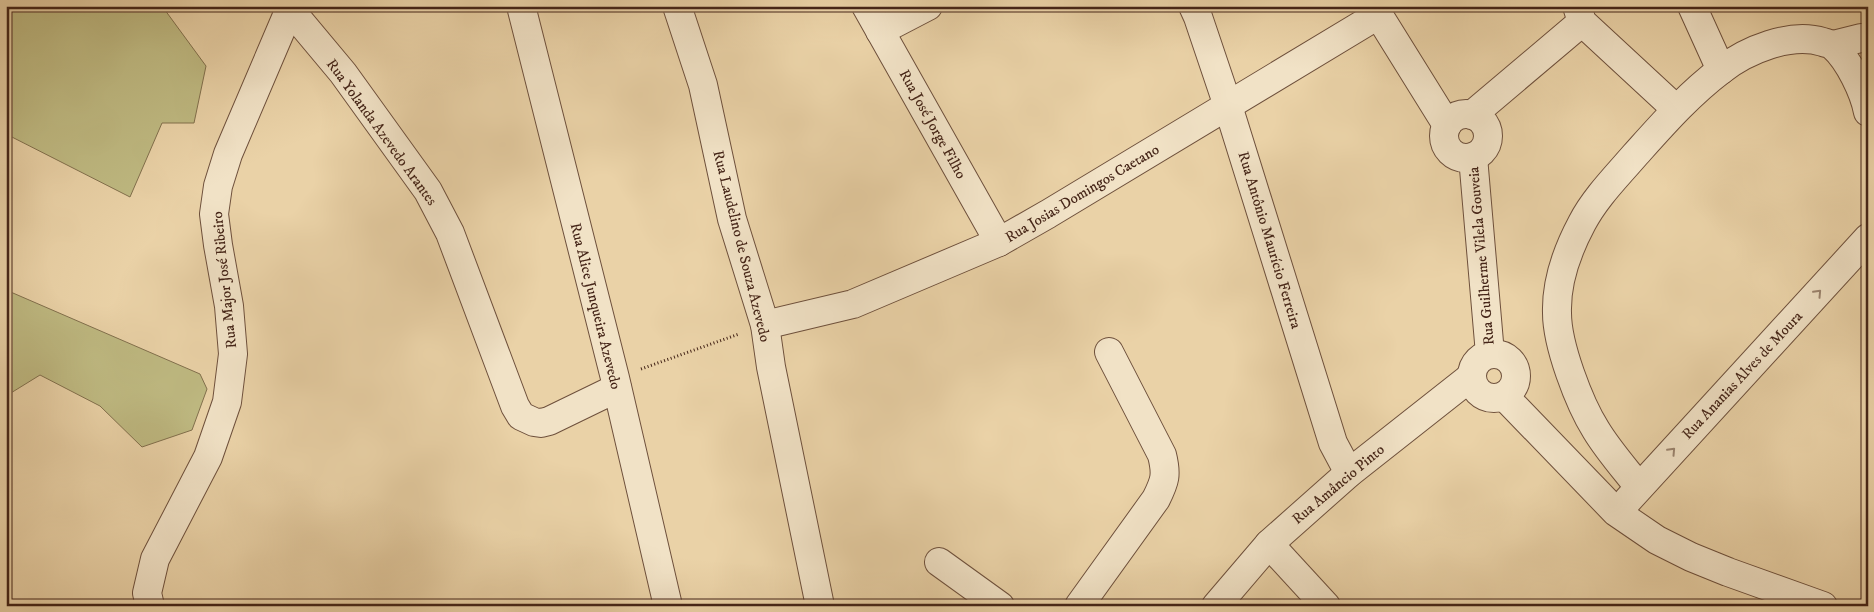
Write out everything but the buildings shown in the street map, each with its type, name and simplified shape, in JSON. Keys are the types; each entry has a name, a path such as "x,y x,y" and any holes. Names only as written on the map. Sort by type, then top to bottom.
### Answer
{"street":[{"name":"Rua Alice Junqueira Azevedo","path":"521,6 616,383 668,606"},
{"name":"Rua Laudelino de Souza Azevedo","path":"676,6 703,85 732,219 765,326 771,367 820,606"},
{"name":"Rua José Jorge Filho","path":"866,6 999,242"},
{"path":"880,31 928,6"},
{"path":"1692,6 1722,70"},
{"name":"Rua Yolanda Azevedo Arantes","path":"288,9 343,73 428,191 450,234 515,406 521,416 534,422 549,421 616,383"},
{"name":"Rua Major José Ribeiro","path":"150,606 147,593 155,560 208,457 226,402 233,354 229,306 214,214 218,186 228,154 288,9"},
{"name":"Rua Antônio Maurício Ferreira","path":"1201,10 1228,106 1333,443 1349,473"},
{"name":"Rua Josias Domingos Caetano","path":"765,326 853,304 999,242 1228,106 1376,10"},
{"path":"1376,10 1447,125"},
{"path":"1472,115 1580,14 1676,109"},
{"path":"1639,487 1596,430 1575,387 1562,344 1557,314 1560,278 1567,256 1582,223 1596,200 1676,109 1722,70 1749,53 1784,41 1812,39 1832,45 1861,38"},
{"path":"1832,45 1852,72 1865,100 1868,112"},
{"path":"1472,115 1484,122 1488,136 1484,148 1473,157 1458,156 1452,152 1445,140 1447,125 1458,116 1472,115"},
{"name":"Rua Guilherme Vilela Gouveia","path":"1473,157 1490,354"},
{"name":"Rua Ananias Alves de Moura","path":"1616,512 1868,238"},
{"path":"1079,606 1156,499 1165,482 1166,469 1162,455 1109,352"},
{"path":"1490,354 1504,356 1514,365 1516,379 1514,386 1504,396 1489,397 1482,394 1477,390 1472,376 1477,362 1490,354"},
{"name":"Rua Amâncio Pinto","path":"1216,606 1268,544 1349,473 1472,376"},
{"path":"1504,396 1616,512 1657,540 1691,557 1823,606"},
{"path":"1268,544 1326,606"},
{"path":"939,562 1000,606"}],"path":[{"path":"616,383 765,326"}],"shaded area":[{"path":"6,6 162,6 206,66 194,123 162,123 130,197 6,134"},
{"path":"6,290 200,374 207,389 192,430 142,447 100,406 40,375 6,396"}]}
